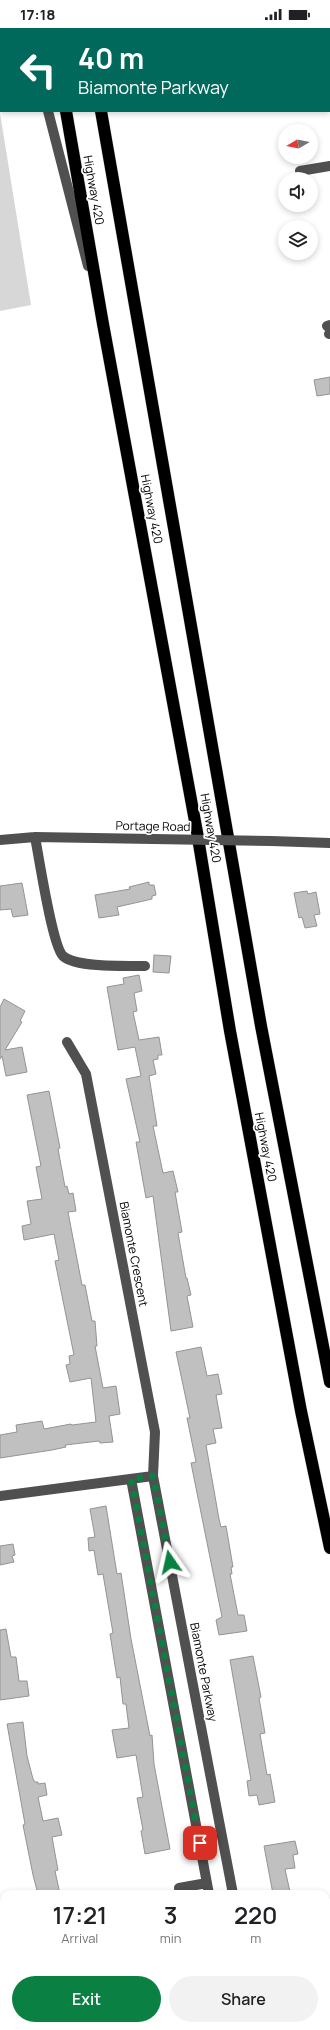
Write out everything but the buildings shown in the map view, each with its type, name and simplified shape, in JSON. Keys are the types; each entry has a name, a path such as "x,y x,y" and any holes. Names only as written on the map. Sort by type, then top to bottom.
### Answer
{"highway":[{"name":"Highway 420","path":"66,112 103,324 179,730 232,1038 301,1411 330,1548"},
{"name":"Highway 420","path":"101,112 261,1026 330,1382"}],"street":[{"path":"48,112 103,324"},
{"path":"300,171 330,166"},
{"path":"35,837 55,939 63,956 80,964 145,966"},
{"name":"Portage Road","path":"0,840 35,837 330,843"},
{"name":"Biamonte Crescent","path":"67,1042 86,1074 155,1432 153,1476"},
{"path":"0,1496 153,1476"},
{"name":"Biamonte Parkway","path":"153,1476 232,1890"},
{"path":"131,1479 208,1890"},
{"path":"179,1890 179,1888 207,1883"}],"shaded area":[{"path":"0,113 31,305 0,311"}],"route":[{"path":"170,1562 153,1476 131,1479 200,1843"}]}
